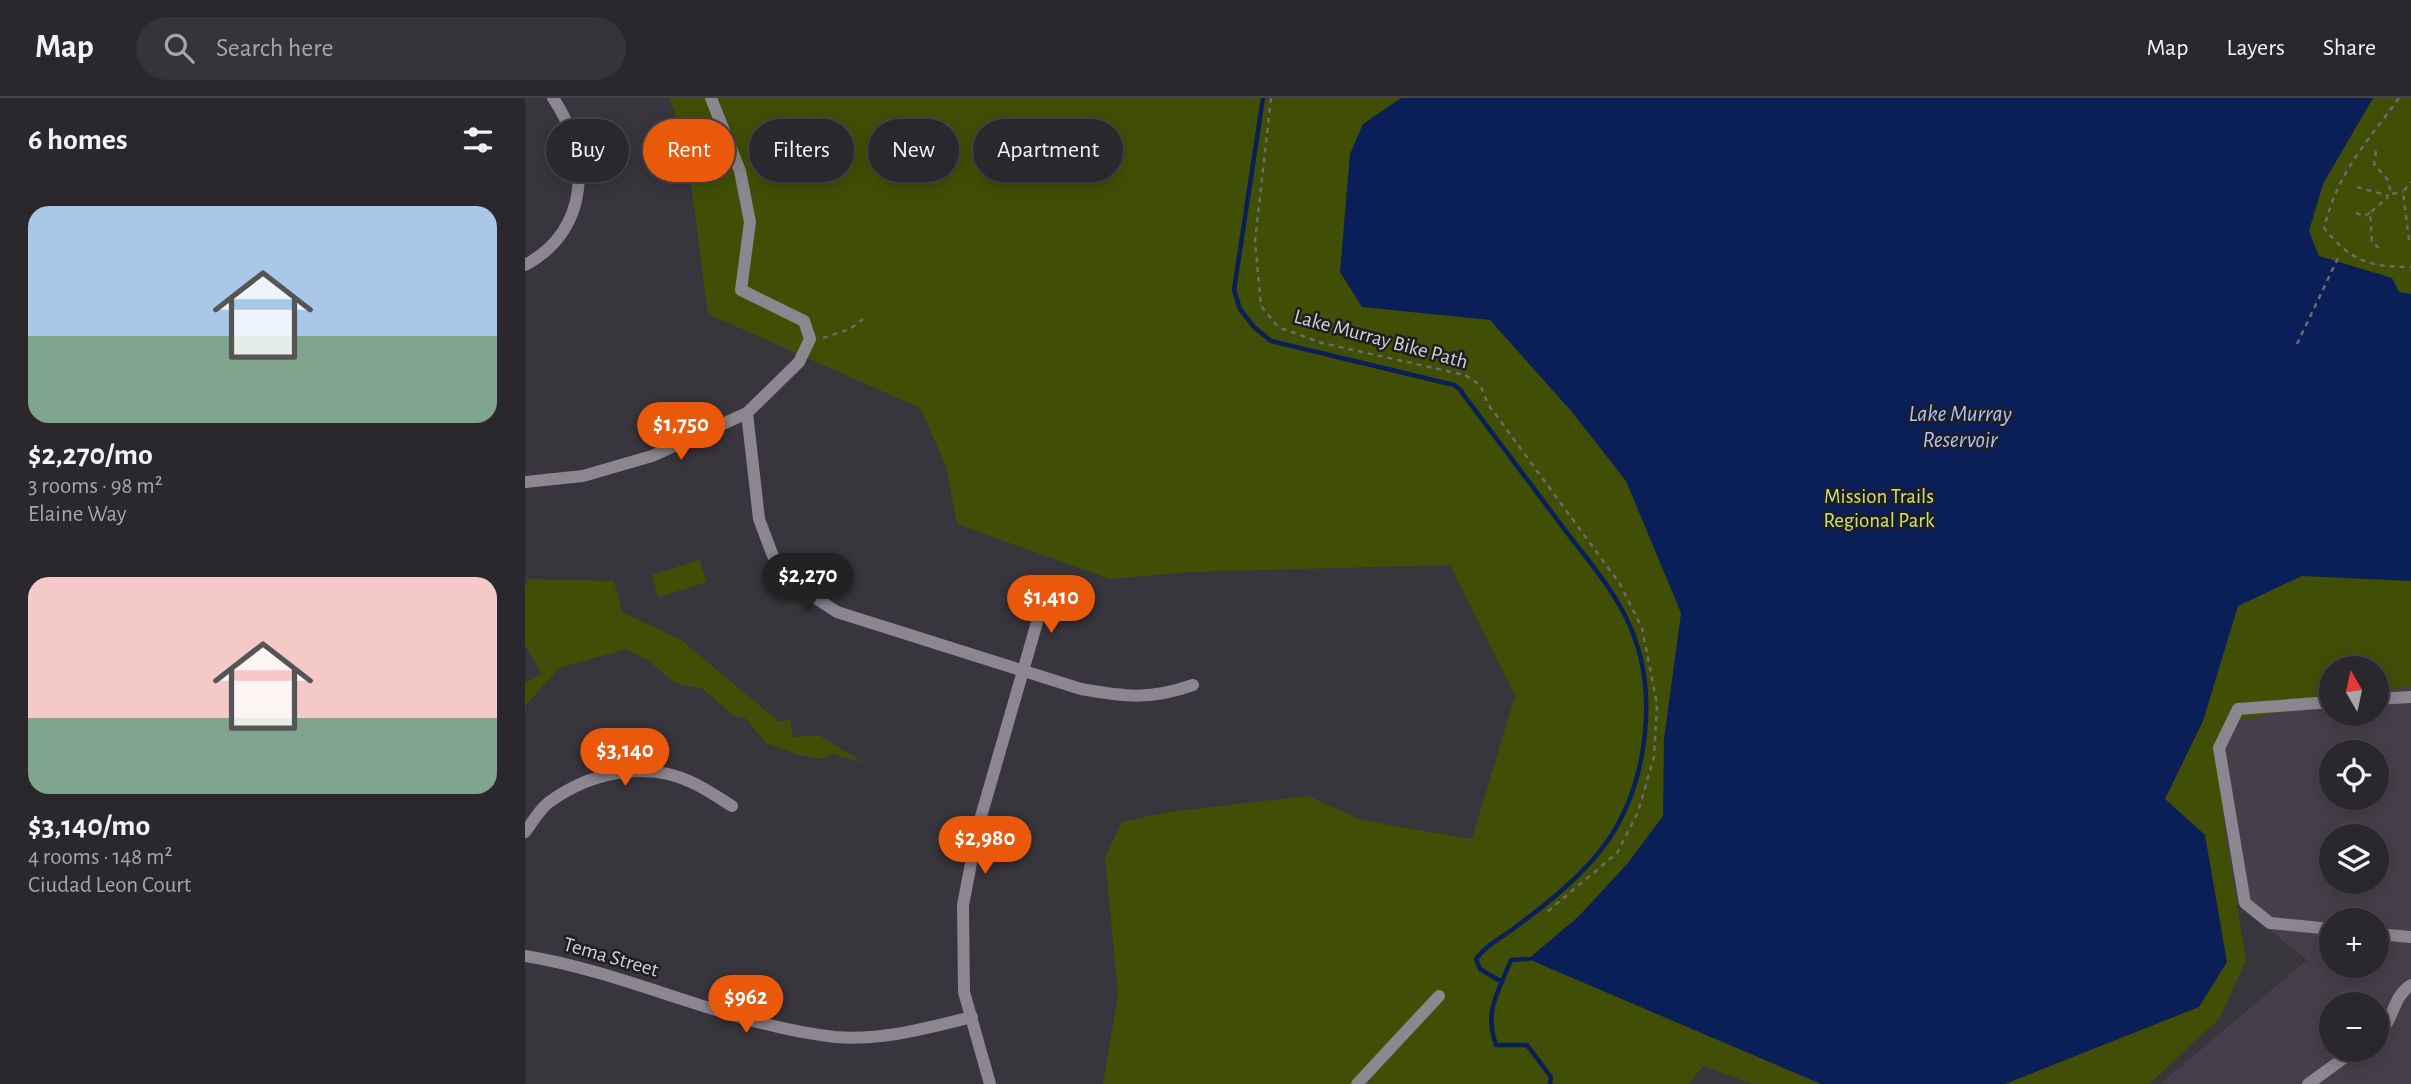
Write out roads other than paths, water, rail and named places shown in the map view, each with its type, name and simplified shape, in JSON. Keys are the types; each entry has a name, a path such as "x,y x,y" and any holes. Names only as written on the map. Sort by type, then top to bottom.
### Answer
{"street":[{"path":"525,265 556,242 577,205 578,156 569,125 553,98"},
{"path":"525,482 583,476 652,456 747,413 800,362 810,339 804,321 741,290 750,222 740,171 711,98"},
{"path":"747,413 759,519 773,556 796,585 837,612 1081,689 1122,696 1163,696 1193,685"},
{"path":"990,1084 964,992 963,905 978,827 1046,591"},
{"path":"2389,698 2411,696"},
{"path":"2319,703 2238,709 2219,748 2245,903 2270,923 2319,928"},
{"path":"525,832 546,804 571,789 612,772 651,770 689,781 732,806"},
{"path":"2389,935 2411,937"},
{"name":"Tema Street","path":"525,956 575,964 776,1027 837,1037 885,1037 972,1017"},
{"path":"2389,1017 2398,993 2411,985"},
{"path":"1357,1084 1439,996"},
{"path":"2308,1084 2338,1062"}],"water":[{"name":"Lake Murray Reservoir","path":"1401,98 2373,98 2323,184 2309,231 2319,256 2392,278 2399,292 2411,294 2411,581 2302,576 2238,606 2203,721 2165,799 2205,835 2227,962 2199,1007 2005,1084 1821,1084 1528,959 1578,917 1627,864 1663,816 1664,739 1681,613 1626,481 1572,412 1490,320 1362,307 1340,272 1350,154 1363,124"}],"waterway":[{"path":"1263,98 1234,290 1240,309 1254,327 1271,341 1454,385 1462,391"},
{"path":"1460,390 1612,592 1632,631 1645,682 1645,738 1640,765 1622,816 1599,852 1565,888 1476,959 1480,969 1502,982"},
{"path":"1528,959 1511,960 1497,992 1491,1022 1496,1045 1527,1045 1551,1077 1550,1084"}],"park label":[{"name":"Mission Trails Regional Park","path":"1879,508"}]}
